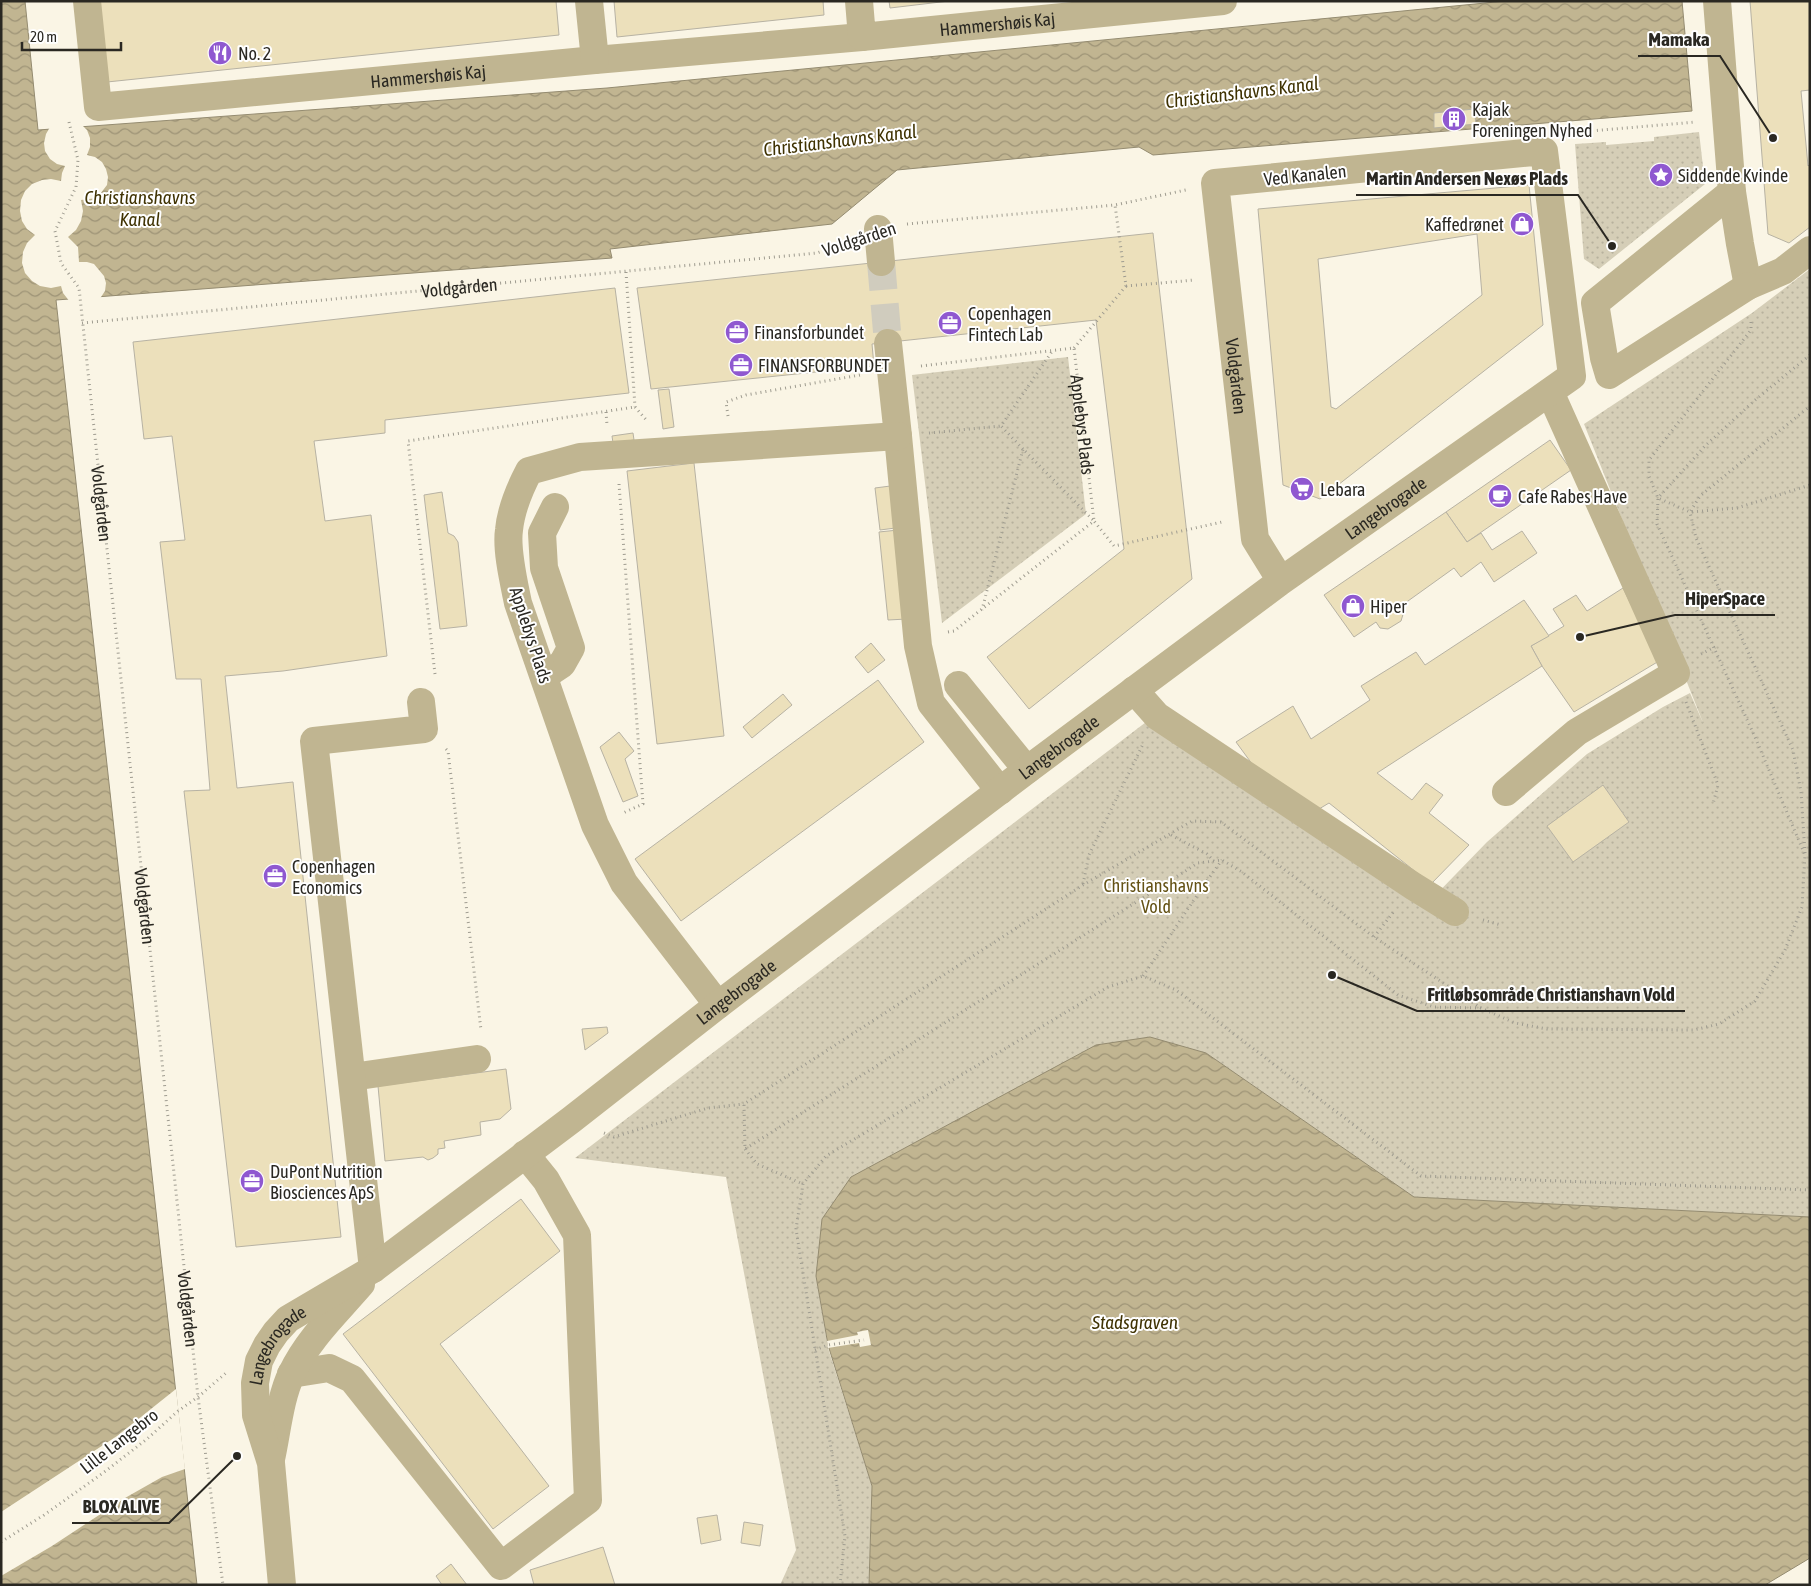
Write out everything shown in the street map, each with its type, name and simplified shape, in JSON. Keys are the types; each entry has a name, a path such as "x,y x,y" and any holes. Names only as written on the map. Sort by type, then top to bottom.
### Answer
{"street":[{"name":"Hammershøis Kaj","path":"87,1 98,107 862,37 1223,1"},
{"path":"589,1 595,60"},
{"path":"859,1 862,37"},
{"path":"1717,1 1732,192 1748,286"},
{"name":"Ved Kanalen","path":"1216,184 1544,151"},
{"name":"Langebrogade","path":"282,1585 271,1463 256,1414 255,1383 259,1361 276,1332 288,1319 373,1269 571,1120 718,1005 1000,790 1281,581 1572,376 1544,151"},
{"name":"Voldgården","path":"1216,184 1255,538 1281,581"},
{"path":"1732,192 1595,303 1604,358 1609,375 1748,286 1783,271 1810,250"},
{"path":"878,229 881,262"},
{"path":"890,356 918,646 931,703 1000,790"},
{"path":"1506,792 1577,732 1676,673 1550,392"},
{"name":"Applebys Plads","path":"718,1005 624,884 595,825 518,603 512,572 508,531 518,493 529,471 580,457 898,436"},
{"path":"544,676 562,664 571,648 544,568 542,533 554,507"},
{"path":"958,685 1027,770"},
{"path":"1134,690 1157,716 1455,912"},
{"path":"373,1269 314,741 424,729 428,691"},
{"path":"352,1077 477,1060"},
{"path":"291,1374 329,1368 352,1379 501,1566 588,1500 577,1235 546,1180 525,1154"},
{"name":"Langebrogade","path":"271,1463 281,1409 291,1374 306,1348 373,1269"}],"path":[{"path":"1544,151 1562,134 1727,119"},
{"name":"Voldgården","path":"69,120 78,160 76,187 55,231 61,263 79,288 198,1397 223,1585"},
{"name":"Voldgården","path":"82,322 817,254 878,229 913,222 1115,205 1216,184"},
{"path":"1115,205 1126,286"},
{"path":"626,272 635,408 653,427"},
{"path":"728,418 726,402 890,356 1074,348 1126,286 1226,278"},
{"path":"1748,286 1751,330 1648,460 1649,476 1658,498 1657,524 1756,737 1805,855"},
{"name":"Applebys Plads","path":"1074,348 1094,521"},
{"name":"Applebys Plads","path":"1053,350 1001,426 1094,521"},
{"path":"1658,498 1705,446 1754,401 1810,355"},
{"path":"571,1120 614,1137 708,1108 744,1104 1083,885 1192,821 1221,822 1374,937 1481,1008 1515,1024 1547,1029 1694,1030 1719,1024 1755,1001 1785,950 1802,907 1805,855 1801,792 1793,750 1696,538 1690,512 1700,496 1810,406"},
{"path":"428,691 408,441 635,408"},
{"path":"595,825 643,804 617,454 608,438 606,412"},
{"path":"898,436 1001,426"},
{"path":"982,610 1023,449"},
{"path":"1658,498 1690,512 1736,508 1810,485"},
{"path":"917,635 954,631 1094,521 1114,546 1252,515"},
{"path":"1676,673 1718,786 1713,804"},
{"path":"1083,885 1089,855 1157,716"},
{"path":"424,729 448,751 483,1044 477,1060"},
{"path":"1170,834 1206,854 1214,861"},
{"path":"745,1148 1198,863 1222,860 1242,872 1398,996 1434,1007 1481,1008"},
{"path":"840,1585 845,1536 796,1229 803,1184 826,1156 1108,987 1142,976 1222,860"},
{"path":"1142,976 1176,990 1421,1176 1810,1190"},
{"path":"744,1104 745,1148 757,1164 803,1184"},
{"path":"815,1350 828,1345 864,1340"},
{"name":"Lille Langebro","path":"1,1542 44,1515 147,1439 178,1411 198,1397"}],"green space":[{"path":"1699,132 1705,184 1599,269 1584,259 1575,144 1606,142 1606,145 1654,141 1654,137"},
{"name":"Christianshavns Vold","path":"1810,269 1810,1217 1414,1197 1206,1053 816,1276 828,1348 872,1486 869,1585 780,1585 796,1550 726,1177 575,1158 1150,719 1424,907 1487,842 1587,754 1663,707 1690,693 1704,725 1584,424 1752,313"},
{"path":"1068,357 1086,514 942,623 912,375"}],"water":[{"name":"Christianshavns Kanal","path":"1,1 25,1 38,130 607,88 1506,1 1682,1 1692,111 1153,155 1139,147 897,170 832,224 610,249 612,258 56,300 197,1585 1,1585"},
{"name":"Stadsgraven","path":"1150,1037 1206,1053 1414,1197 1810,1217 1810,1558 1765,1585 869,1585 872,1486 828,1345 816,1276 822,1219 851,1177 1096,1045"}],"pier":[{"path":"81,124 87,130 90,138 90,147 87,155 95,157 102,162 108,177 107,185 97,198 81,200 83,211 81,221 76,230 68,237 78,247 79,262 94,264 104,276 106,283 105,291 99,300 70,302 63,293 61,286 51,288 40,286 25,273 22,263 23,252 27,243 35,235 27,229 22,221 20,211 21,200 25,191 32,184 51,179 61,181 65,166 57,164 50,159 45,151 44,143 50,127"},
{"path":"868,1330 871,1345 860,1347 859,1343 828,1348 827,1341 858,1335 857,1332"},
{"path":"176,1389 185,1469 162,1477 125,1498 52,1546 1,1576 1,1512 117,1436"}],"building":[{"path":"99,1 556,1 559,35 107,82"},
{"path":"614,1 823,1 824,15 617,37"},
{"path":"889,1 949,1 890,8"},
{"path":"1750,1 1810,1 1810,90 1801,91 1808,166 1810,164 1810,227 1789,243 1768,234"},
{"name":"Kajak Foreningen Nyhed","path":"1474,109 1476,124 1434,128 1434,113"},
{"path":"1529,185 1543,325 1320,499 1283,485 1258,209","holes":["1477,234 1482,295 1336,409 1331,407 1318,259"]},
{"path":"1153,233 1192,579 1029,709 987,657 1124,549 1096,320 872,344 874,366 651,389 637,288"},
{"path":"615,288 629,393 385,420 385,433 314,441 325,521 371,515 387,656 283,671 225,676 237,788 293,782 341,1237 236,1247 184,791 210,790 201,679 176,679 160,542 185,540 172,436 144,439 133,342"},
{"path":"669,389 674,427 663,429 658,390"},
{"path":"633,433 634,440 613,443 612,436"},
{"path":"1550,440 1571,470 1467,542 1446,512"},
{"path":"694,463 724,736 657,744 627,471"},
{"path":"898,485 903,527 880,530 875,488"},
{"path":"442,492 448,533 454,536 458,542 467,626 440,629 424,495"},
{"path":"1446,512 1467,542 1481,533 1492,550 1522,531 1537,553 1494,582 1481,562 1461,577 1454,568 1401,606 1404,611 1401,621 1388,629 1380,628 1376,622 1354,637 1324,595"},
{"path":"898,530 907,619 888,620 879,532"},
{"path":"1623,588 1659,661 1574,712 1542,666 1531,646 1564,626 1553,609 1576,595 1587,611"},
{"path":"1524,600 1549,636 1531,646 1542,666 1377,773 1412,800 1426,783 1443,795 1429,813 1469,845 1431,884 1329,803 1319,809 1258,772 1236,742 1293,706 1311,739 1370,700 1361,686 1416,652 1425,665"},
{"path":"871,643 885,660 868,673 855,657"},
{"path":"878,680 924,742 681,921 635,859"},
{"path":"783,694 792,705 752,738 743,727"},
{"path":"619,732 634,751 625,759 638,796 623,802 600,747"},
{"path":"1603,785 1629,822 1573,862 1547,826"},
{"path":"607,1027 608,1033 585,1050 582,1029"},
{"path":"506,1069 511,1109 500,1119 480,1122 481,1135 444,1141 445,1148 438,1149 438,1154 428,1160 423,1157 385,1161 378,1086"},
{"path":"521,1199 560,1251 440,1344 549,1486 493,1529 343,1334"},
{"path":"717,1515 721,1540 701,1544 697,1518"},
{"path":"744,1522 763,1525 760,1546 741,1543"},
{"path":"603,1547 615,1585 534,1585 530,1570"},
{"path":"451,1564 467,1585 442,1585 436,1576"}],"tunnel":[{"path":"881,262 888,343"}],"place":[{"name":"No. 2","path":"220,53"},
{"name":"Kajak Foreningen Nyhed","path":"1454,119"},
{"name":"Mamaka","path":"1773,138"},
{"name":"Siddende Kvinde","path":"1661,175"},
{"name":"Kaffedrønet","path":"1522,224"},
{"name":"Martin Andersen Nexøs Plads","path":"1612,246"},
{"name":"Copenhagen Fintech Lab","path":"950,323"},
{"name":"Finansforbundet","path":"737,332"},
{"name":"FINANSFORBUNDET","path":"741,365"},
{"name":"Lebara","path":"1302,489"},
{"name":"Cafe Rabes Have","path":"1500,496"},
{"name":"Hiper","path":"1353,606"},
{"name":"HiperSpace","path":"1580,637"},
{"name":"Copenhagen Economics","path":"275,876"},
{"name":"Fritløbsområde Christianshavn Vold","path":"1332,975"},
{"name":"DuPont Nutrition Biosciences ApS","path":"252,1181"},
{"name":"BLOX ALIVE","path":"237,1456"}]}
